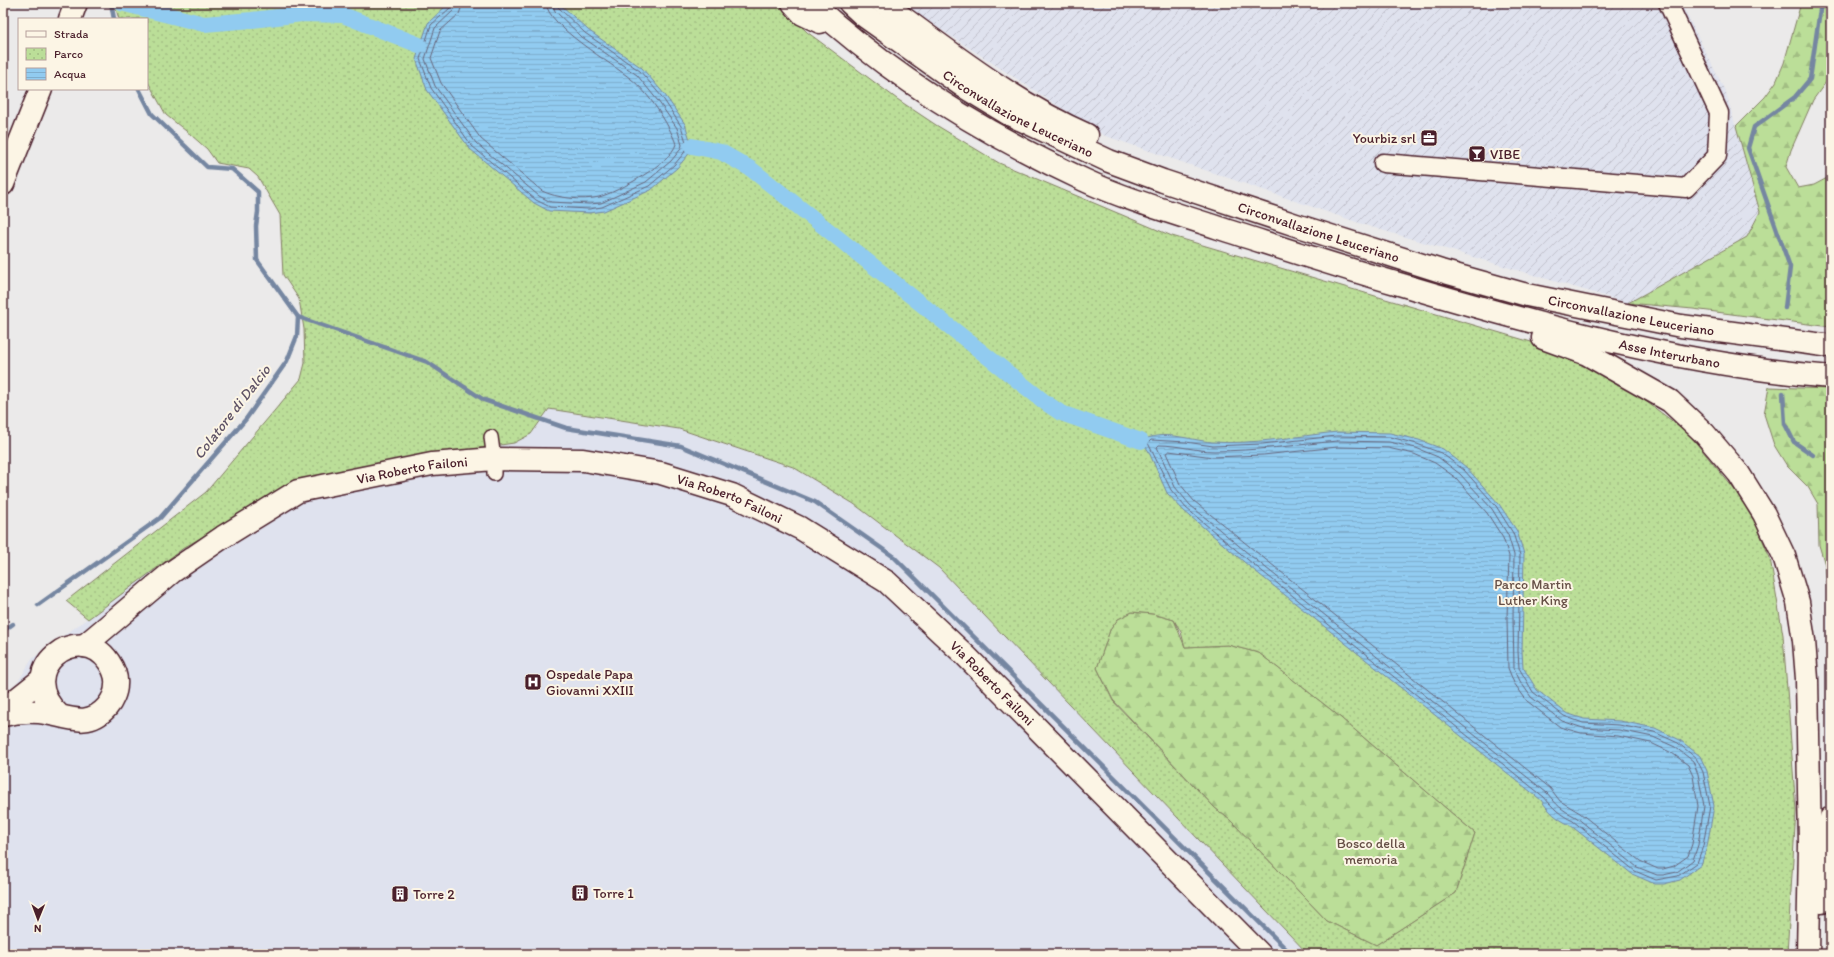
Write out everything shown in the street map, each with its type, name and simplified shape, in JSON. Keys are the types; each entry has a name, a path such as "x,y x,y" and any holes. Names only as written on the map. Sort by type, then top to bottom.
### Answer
{"main road":[{"path":"70,18 76,3"},
{"path":"793,3 803,14 845,34"},
{"name":"Circonvallazione Leuceriano","path":"811,3 845,34 906,80 963,116 1023,150 1086,181 1192,219 1364,274 1510,318"},
{"name":"Circonvallazione Leuceriano","path":"850,3 863,15 963,86 1009,114 1109,161 1163,181 1441,271 1527,295 1680,326 1831,346"},
{"path":"883,3 980,74 1067,127 1131,156 1163,181"},
{"path":"3,184 41,90"},
{"path":"1510,318 1529,333 1587,354 1670,401 1704,433 1739,474 1768,521 1784,556 1798,602 1804,641 1807,680 1810,845 1808,954"},
{"name":"Asse Interurbano","path":"1510,318 1616,343 1700,359 1800,374 1831,376"},
{"name":"Via Roberto Failoni","path":"84,646 172,572 223,537 298,491 432,464 494,466 583,460 661,473 732,495 800,528 887,582 966,656 1260,954"},
{"path":"3,715 17,711 40,712 80,720 91,719 103,712 112,701 116,685 113,668 106,657 96,650 84,646 69,647 56,654 46,665 42,680 43,693 49,705 59,715"},
{"path":"3,710 42,680"},
{"path":"1816,954 1831,818"},
{"path":"1819,925 1831,883"}],"street":[{"path":"1383,163 1686,188 1717,156 1719,113 1668,3"},
{"path":"491,437 494,466"}],"shaded area":[{"path":"900,3 1681,3 1726,93 1760,212 1747,237 1628,303 1368,226 1103,135"},
{"name":"Ospedale Papa Giovanni XXIII","path":"549,409 679,429 793,467 854,504 939,568 1308,954 3,954 3,706 32,659 185,547 284,490 379,463 531,434"}],"green space":[{"name":"Parco Martin Luther King","path":"114,3 777,3 807,32 897,99 936,125 999,163 1172,236 1565,352 1628,388 1687,432 1749,507 1770,558 1783,635 1796,811 1787,954 1308,954 939,568 854,504 793,467 679,429 549,409 531,434 514,443 379,463 284,490 185,547 88,619 66,601 206,492 301,379 305,363 304,329 299,299 283,275 280,215 258,177 249,169 217,163 207,149 166,115 148,82 148,18 119,18","holes":["1132,612 1153,614 1174,620 1181,632 1185,647 1228,645 1259,653 1334,712 1475,833 1456,893 1376,945 1327,921 1231,821 1215,808 1113,701 1097,668 1110,630 1118,619"]},
{"path":"1801,3 1831,3 1831,75 1813,100 1791,150 1786,167 1798,188 1814,185 1831,176 1831,327 1693,309 1628,303 1747,237 1760,212 1736,126 1765,97 1776,82 1784,63"},
{"path":"1769,387 1831,389 1831,596 1829,601 1825,565 1819,545 1818,504 1808,487 1787,466 1774,445 1764,414"},
{"name":"Bosco della memoria","path":"1132,612 1153,614 1174,620 1185,647 1228,645 1259,653 1334,712 1475,833 1456,893 1376,945 1327,921 1231,821 1215,808 1113,700 1097,668 1110,630 1118,619"}],"water":[{"path":"449,3 559,3 588,30 642,68 665,95 685,124 692,146 688,155 677,168 651,190 604,211 589,213 549,211 534,203 470,149 427,90 416,59 428,23"},
{"path":"1337,432 1390,433 1419,440 1443,449 1466,467 1499,504 1517,531 1524,554 1523,667 1537,690 1566,713 1584,719 1620,721 1655,728 1680,740 1700,756 1707,771 1714,806 1707,847 1701,865 1680,880 1664,884 1655,884 1632,874 1570,825 1557,818 1550,812 1541,800 1250,567 1184,511 1167,493 1148,450 1141,441 1158,436 1176,436 1227,443 1274,440"}],"waterway":[{"name":"Colatore di Dalcio","path":"111,3 114,18"},
{"path":"121,3 204,24 302,14 343,15 419,45"},
{"path":"1785,308 1790,267 1748,148 1754,127 1795,97 1810,79 1821,3"},
{"name":"Colatore di Dalcio","path":"38,605 160,518 246,419 287,361 297,336 298,317 257,260 256,226 258,192 232,169 207,167 152,114 140,90"},
{"path":"692,146 721,152 751,169 1046,403 1061,413 1141,441"},
{"path":"298,317 427,362 484,400 566,428 681,446 815,502 894,557 1291,954"},
{"path":"1783,393 1785,424 1794,442 1813,455"},
{"name":"Colatore di Dalcio","path":"3,631 13,624"}],"place":[{"name":"Yourbiz srl","path":"1429,138"},
{"name":"VIBE","path":"1477,154"},
{"name":"Ospedale Papa Giovanni XXIII","path":"533,682"},
{"name":"Torre 1","path":"580,893"},
{"name":"Torre 2","path":"400,894"}]}
